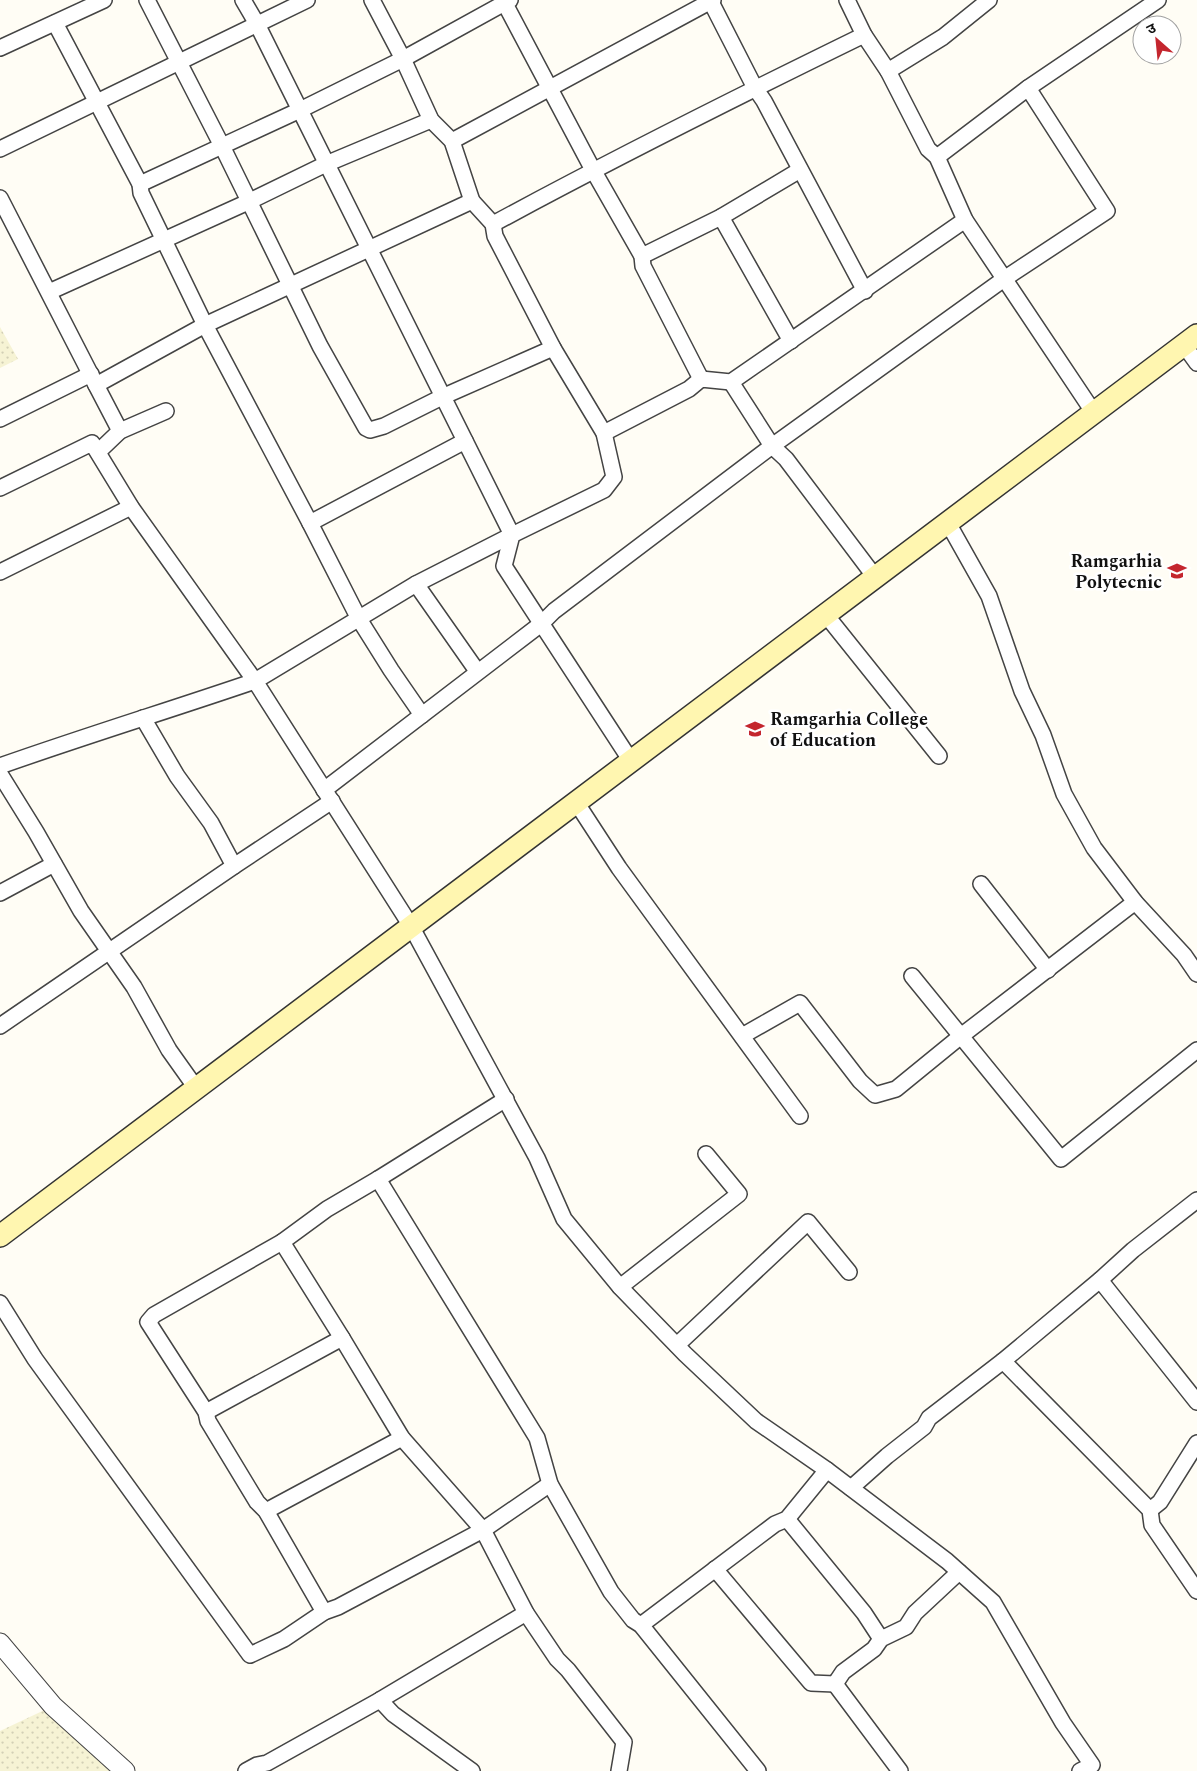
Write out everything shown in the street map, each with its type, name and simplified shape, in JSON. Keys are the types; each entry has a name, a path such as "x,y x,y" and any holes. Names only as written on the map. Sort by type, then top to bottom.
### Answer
{"main road":[{"path":"0,1236 1190,340"}],"street":[{"path":"0,48 104,0"},
{"path":"147,0 222,146 289,285 343,389 366,428 370,430 384,426 442,397 553,348"},
{"path":"243,0 257,24 512,535 504,566 631,761"},
{"path":"0,148 307,0"},
{"path":"0,766 255,681 416,584 604,490 614,477 604,433 553,348 495,236 493,224 472,201 452,141 431,120 403,59 372,0"},
{"path":"452,141 711,0 755,88 764,101 865,290"},
{"path":"847,0 864,35 888,72 928,149 937,157 965,220 1094,413"},
{"path":"888,72 943,38 988,0"},
{"path":"937,157 1028,88 1158,0"},
{"path":"140,184 300,110 403,59 506,1 593,170 642,256 642,266 701,379"},
{"path":"56,23 140,184 142,193 205,325 359,619 391,670 422,714"},
{"path":"493,224 593,170 864,35"},
{"path":"0,1026 234,866 328,795 422,714 477,671 772,446 1004,279 1107,211 1028,88"},
{"path":"49,292 248,202 326,164 431,120"},
{"path":"642,256 721,217 800,170"},
{"path":"0,198 120,431"},
{"path":"0,419 94,379 289,285 472,201"},
{"path":"721,217 791,341"},
{"path":"604,433 689,389 701,379 731,382 965,220"},
{"path":"1190,340 1197,363"},
{"path":"731,382 772,446 786,458 875,577"},
{"path":"98,452 120,431 166,411"},
{"path":"310,523 464,441"},
{"path":"0,488 92,443 131,508 255,681 411,926 537,1158 564,1219 620,1287 756,1421 828,1470 959,1572 993,1602 1058,1715 1092,1765 1080,1771"},
{"path":"0,572 131,508"},
{"path":"948,523 989,596 1022,691 1043,735 1064,794 1094,848 1135,902 1184,955 1197,974"},
{"path":"416,584 477,671"},
{"path":"826,615 939,756"},
{"path":"143,718 177,776 211,823 234,866"},
{"path":"0,774 81,911 134,987 169,1050 196,1088"},
{"path":"576,802 620,868 800,1116"},
{"path":"0,893 54,864"},
{"path":"981,884 1048,970"},
{"path":"742,1036 800,1004 860,1081 874,1095 896,1089 961,1036 1135,902"},
{"path":"912,976 1061,1159 1197,1050"},
{"path":"324,1612 266,1511 257,1502 208,1421 206,1412 148,1322 154,1315 282,1242 327,1209 506,1099"},
{"path":"620,1287 739,1194 706,1154"},
{"path":"378,1179 537,1438 550,1484 611,1592 633,1620 641,1625 758,1771"},
{"path":"850,1488 924,1427 929,1418 1003,1361 1133,1250 1197,1200"},
{"path":"677,1345 808,1222 849,1272"},
{"path":"282,1242 402,1438 483,1530 526,1613 556,1659 568,1670 624,1742 619,1771"},
{"path":"1100,1280 1197,1402"},
{"path":"0,1303 35,1359 250,1654 284,1639 324,1612 338,1607 483,1530 550,1484"},
{"path":"206,1412 342,1338"},
{"path":"1003,1361 1150,1510 1152,1525 1197,1591"},
{"path":"266,1511 402,1438"},
{"path":"1150,1510 1160,1502 1197,1443"},
{"path":"641,1625 775,1524 787,1519 828,1470"},
{"path":"787,1519 864,1613 881,1639"},
{"path":"715,1570 811,1683 835,1684"},
{"path":"835,1684 843,1672 874,1649 881,1639 906,1627 915,1613 959,1572"},
{"path":"246,1771 257,1765 270,1767 526,1613"},
{"path":"0,1643 52,1706 125,1771"},
{"path":"835,1684 900,1771"},
{"path":"380,1700 393,1714 472,1771"}],"shaded area":[{"path":"0,327 18,359 0,368"},
{"path":"53,1706 125,1771 0,1771 0,1731"}],"place":[{"name":"Ramgarhia Polytecnic","path":"1177,571"},
{"name":"Ramgarhia College of Education","path":"755,729"}]}
